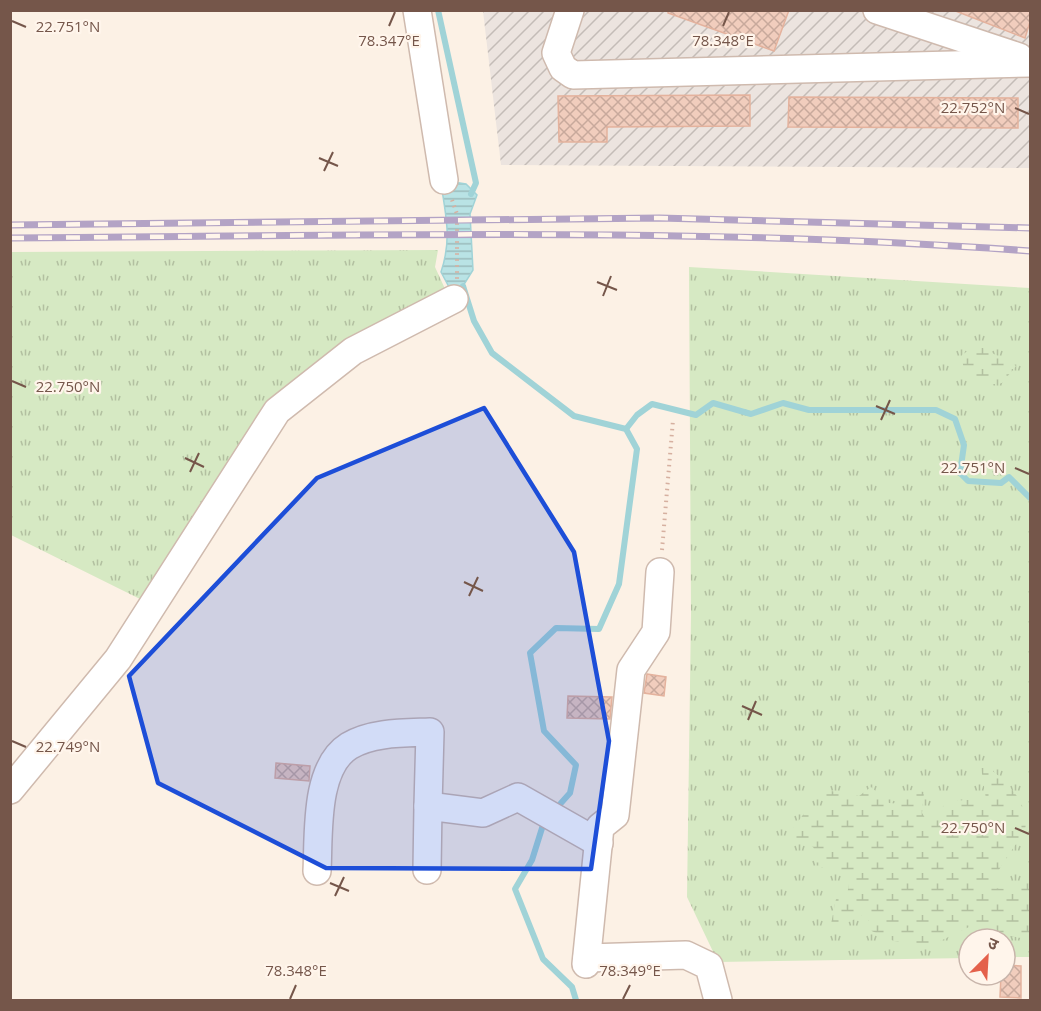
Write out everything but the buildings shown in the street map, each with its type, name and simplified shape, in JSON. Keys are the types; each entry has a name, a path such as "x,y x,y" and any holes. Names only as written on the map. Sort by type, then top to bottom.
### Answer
{"street":[{"path":"417,10 444,180"},
{"path":"570,10 556,53 563,68 573,75 1030,62"},
{"path":"877,10 912,16 1030,62"},
{"path":"10,790 118,659 277,411 353,351 454,299"},
{"path":"660,572 656,632 631,670 615,815 600,827 587,961 686,955 709,966 718,1000"},
{"path":"317,871 320,813 326,773 348,746 385,734 430,732 427,870"},
{"path":"428,806 483,813 518,797 599,843"}],"path":[{"path":"444,180 457,213 458,260 454,299"},
{"path":"660,572 673,420"}],"highlighted area":[{"path":"484,408 574,552 609,741 591,869 326,868 158,783 129,676 317,478"}],"shaded area":[{"path":"483,11 1030,11 1030,168 501,165"}],"green space":[{"path":"438,250 435,267 446,291 272,399 140,599 11,535 10,252"},
{"path":"689,267 1030,288 1030,957 1017,957 1017,927 957,927 957,958 718,962 687,897 691,614"},
{"path":"973,347 983,348 1016,366 1002,383 979,384 969,378 963,365 962,355"},
{"path":"980,761 1013,790 1026,819 1025,830 987,888 1012,889 1029,880 1030,940 1017,937 1017,927 957,927 957,933 932,945 894,941 865,928 871,924 864,914 836,929 830,929 837,894 847,895 850,878 837,871 835,859 822,868 810,857 814,848 801,838 786,838 808,808 825,808 820,789 859,796 871,787 889,803 904,804 909,790 924,792 922,813 927,821 949,801 986,799"}],"water":[{"path":"447,181 466,184 477,195 470,214 473,270 463,286 449,287 441,272 447,241 447,222 442,190"}],"waterway":[{"path":"438,10 476,183 471,194"},
{"path":"463,286 474,321 492,353 574,416 626,429 637,449 619,584 599,629 556,628 530,653 544,731 576,765 570,793 561,803"},
{"path":"626,429 637,415 652,404 696,415 713,403 751,414 783,403 809,410 936,410 955,419 964,445 960,473 968,481 1001,483 1009,477 1030,498"},
{"path":"543,825 532,860 515,889 543,959 572,987 576,1000"}],"railway":[{"path":"10,225 659,218 1030,228"},
{"path":"10,238 648,235 903,243 1030,251"}]}
